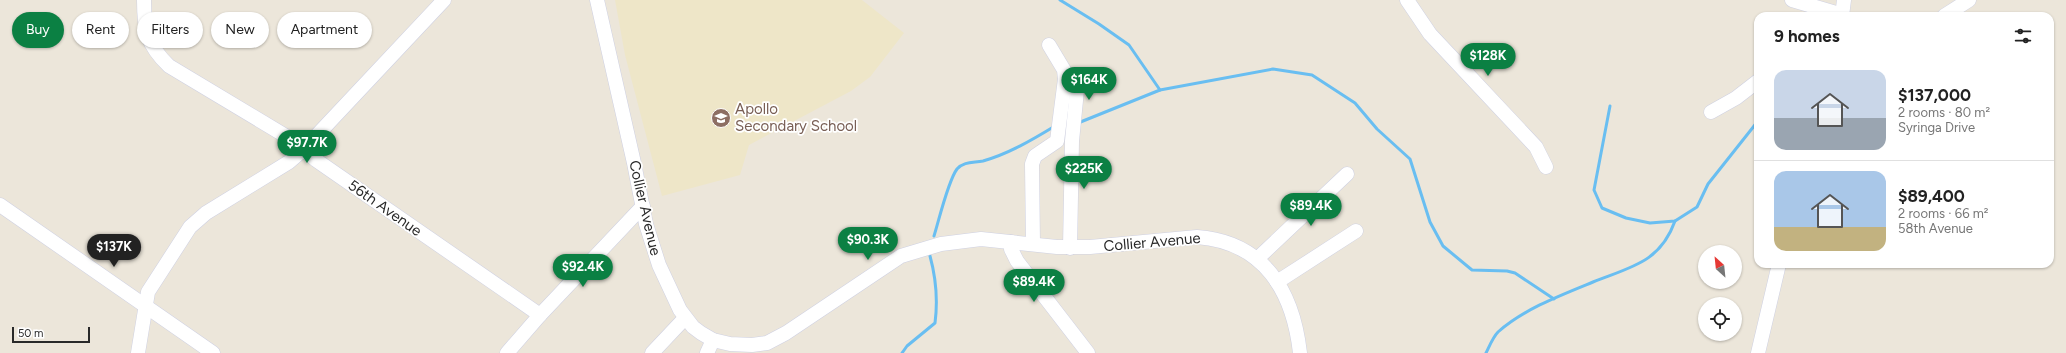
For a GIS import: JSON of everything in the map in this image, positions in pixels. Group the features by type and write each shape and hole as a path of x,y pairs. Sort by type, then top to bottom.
{"street":[{"name":"56th Avenue","path":"144,0 144,18 149,41 156,54 169,66 289,138 316,160 540,315"},
{"path":"138,353 148,292 182,238 198,220 289,162 304,149 444,0"},
{"name":"Collier Avenue","path":"597,0 633,155 646,224 659,265 673,298 685,318 701,333 713,340 740,349 766,343 786,333 888,264 913,252 959,241 981,240 1070,248 1109,246 1197,237 1214,238 1235,244 1257,259 1277,282 1287,300 1294,321 1300,353"},
{"path":"1407,0 1430,34 1536,147 1546,167"},
{"path":"1792,0 1839,11"},
{"path":"1950,12 1969,0"},
{"path":"1049,45 1064,70 1065,79 1069,122 1070,248"},
{"path":"1033,244 1032,164 1035,156 1056,144 1059,134 1069,122 1078,80"},
{"path":"1711,112 1736,98 1754,84"},
{"path":"1257,259 1347,174"},
{"path":"0,204 213,353"},
{"path":"507,353 540,315 643,206"},
{"path":"1277,282 1356,231"},
{"path":"1011,242 1011,248 1017,261 1088,353"},
{"path":"1758,353 1778,268"},
{"path":"652,353 685,318"},
{"path":"706,353 713,340"}],"shaded area":[{"name":"Apollo Secondary School","path":"615,0 862,0 904,33 870,77 851,91 749,145 740,175 662,196 625,55"}],"waterway":[{"path":"1060,0 1099,24 1129,45 1160,90"},
{"path":"1078,123 1160,90 1273,69 1312,75 1355,103 1377,129 1410,159 1430,222 1443,246 1472,270 1507,271 1515,273 1554,299"},
{"path":"1610,106 1594,190 1602,208 1626,218 1650,223 1675,221 1697,207 1708,184 1754,126"},
{"path":"934,236 950,182 960,166 966,163 983,161 1002,155 1055,126"},
{"path":"1486,353 1498,332 1519,316 1556,297 1642,262 1661,246 1669,235 1675,221"},
{"path":"902,353 907,346 935,323 936,289 930,256"}],"place":[{"name":"Apollo Secondary School","path":"721,118"}]}
